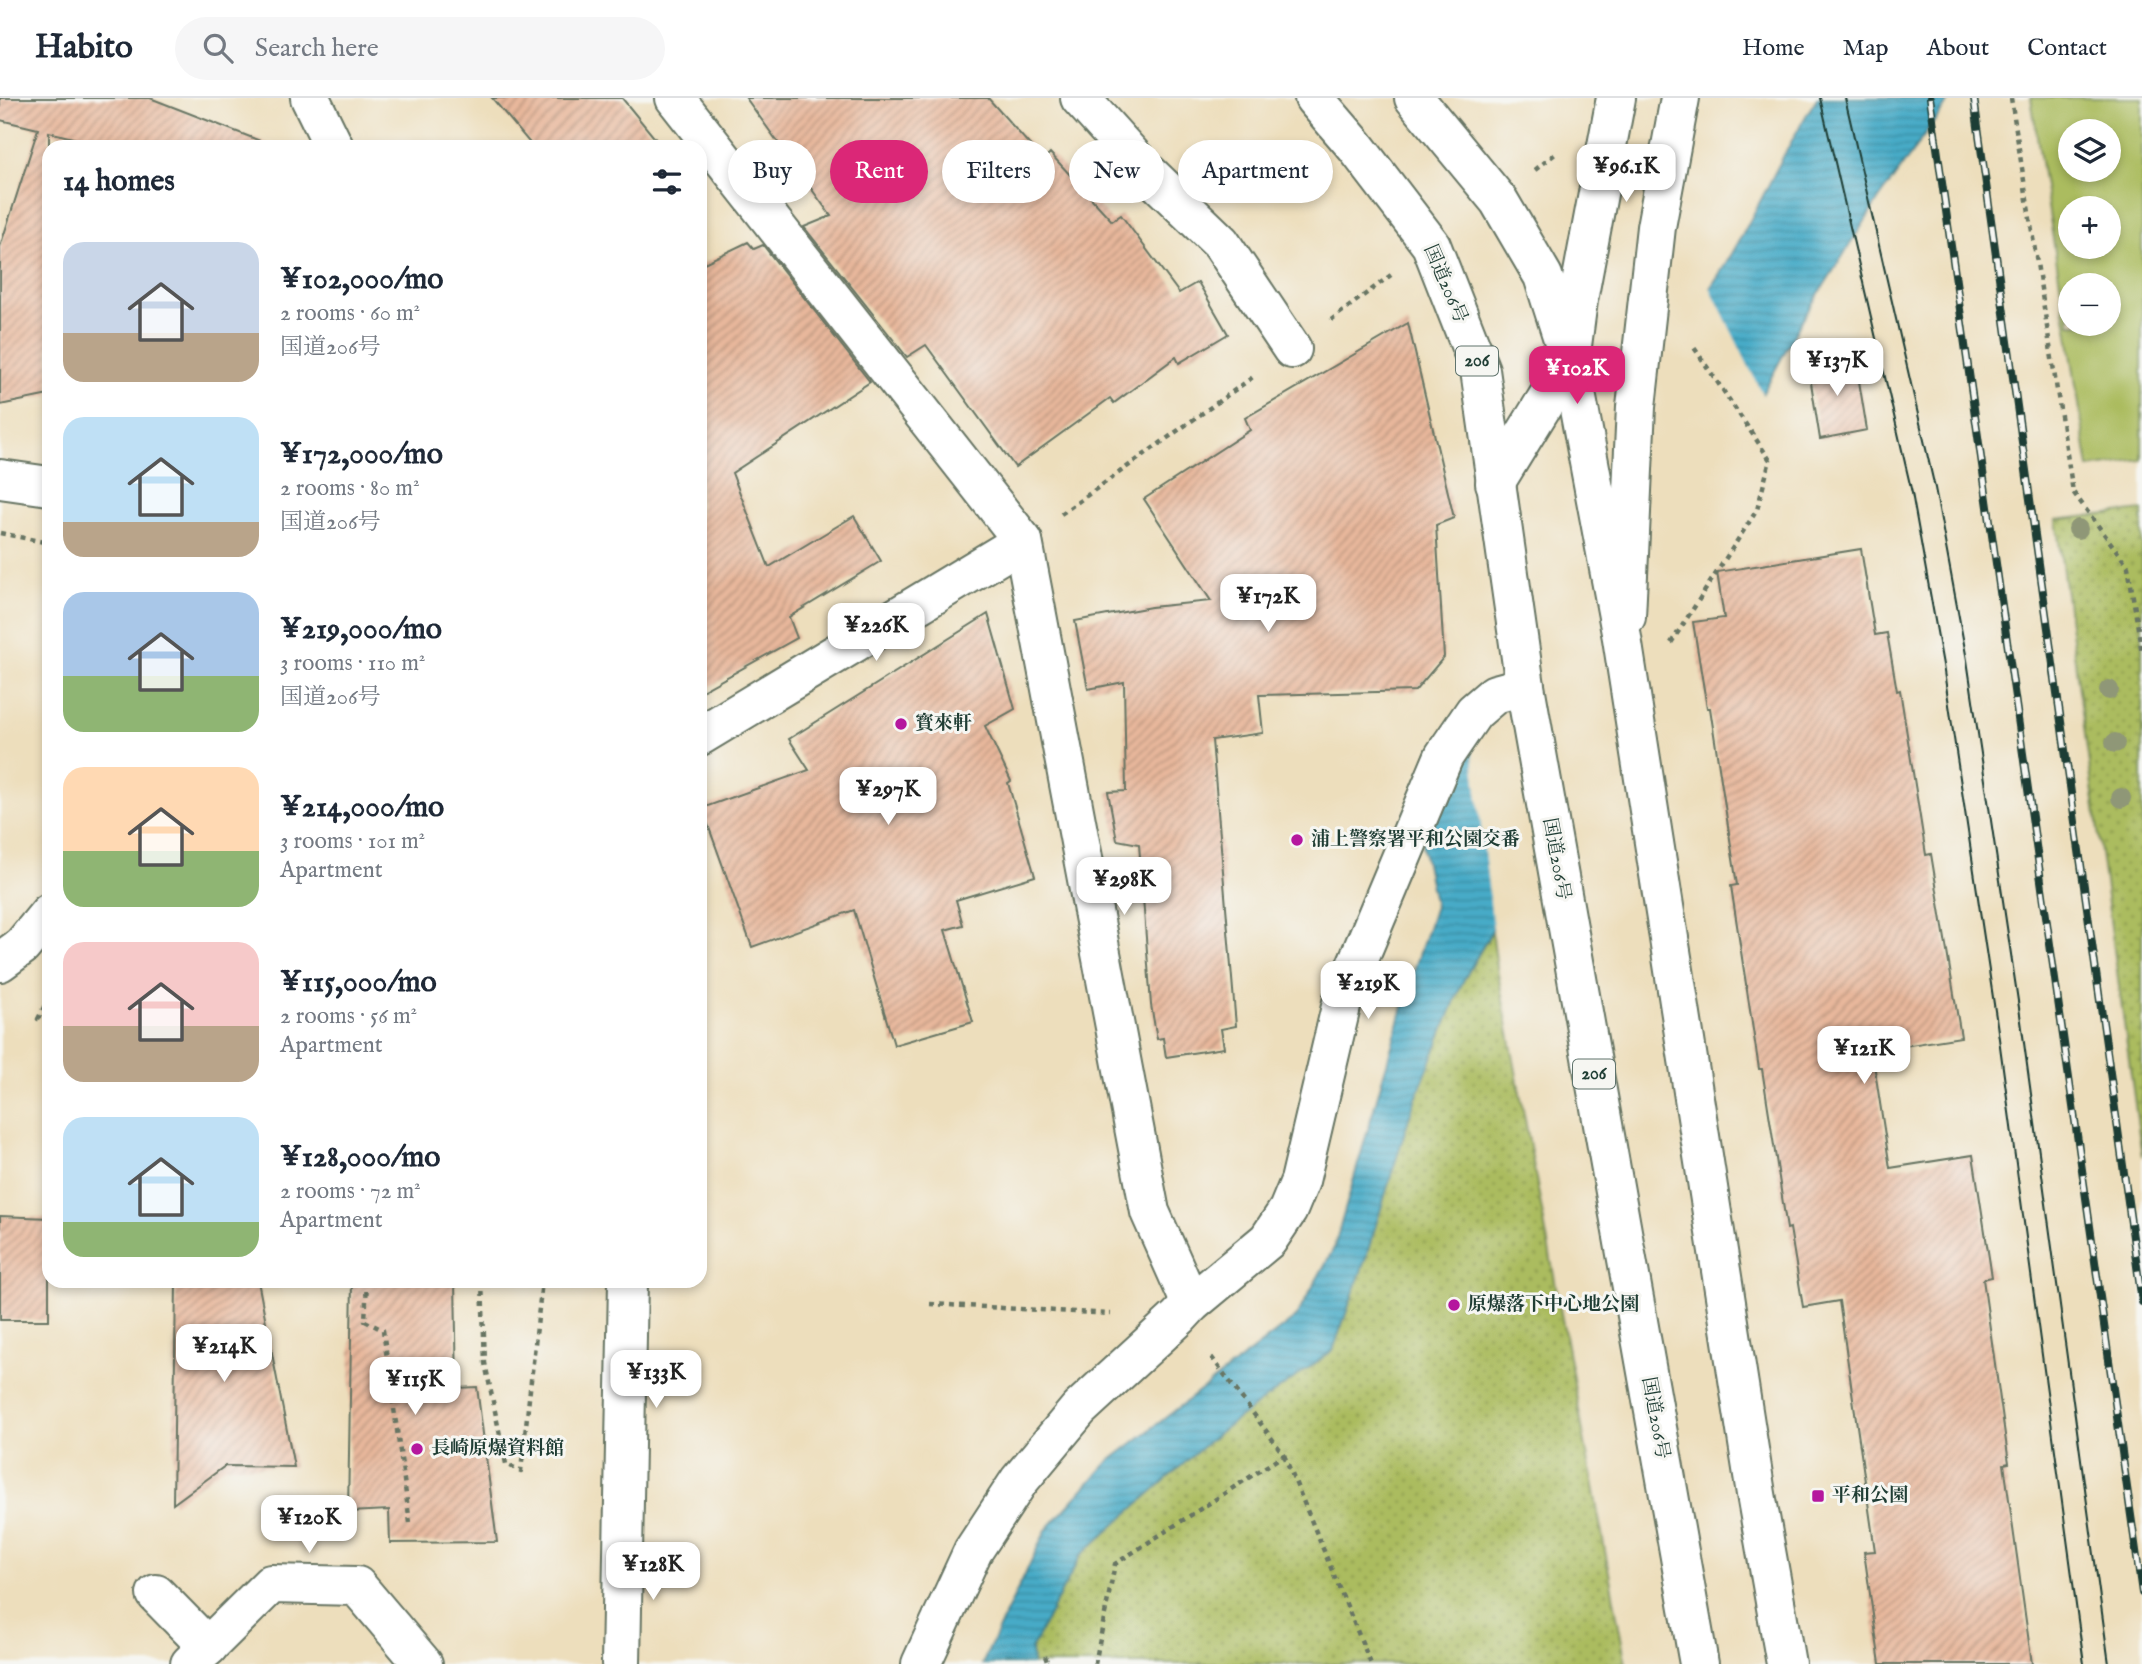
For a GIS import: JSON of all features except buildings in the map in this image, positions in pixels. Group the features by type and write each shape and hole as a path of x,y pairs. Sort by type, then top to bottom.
{"main road":[{"path":"310,98 331,140"},
{"path":"675,98 1023,541 1150,1212 1185,1310"},
{"path":"1080,98 1144,169 1222,243 1292,349"},
{"name":"国道206号","path":"1314,98 1356,147 1431,245 1480,370 1525,686 1699,1664"},
{"path":"1413,98 1499,201 1543,276 1570,361 1622,638 1756,1494 1786,1664"},
{"path":"1495,483 1570,361 1578,300 1616,98"},
{"path":"1622,638 1625,638 1636,407 1656,227 1680,98"},
{"path":"0,479 42,485"},
{"path":"707,732 1023,541"},
{"path":"921,1664 973,1551 1019,1481 1079,1409 1185,1310 1268,1240 1288,1210 1300,1181 1344,994 1444,756 1474,712 1496,694 1525,686"},
{"path":"0,962 22,946 42,922"},
{"path":"621,1664 628,1288"},
{"path":"156,1594 199,1656 271,1584 356,1586 423,1664"}],"path":[{"path":"2011,98 2073,492 2128,566 2142,653"},
{"path":"1023,541 1292,349 1399,269"},
{"path":"0,533 42,542"},
{"path":"367,1288 365,1321 383,1330 410,1523"},
{"path":"482,1288 485,1363 506,1464 521,1471 541,1288"},
{"path":"930,1304 1185,1310"},
{"path":"1205,1349 1284,1455 1371,1664"},
{"path":"1096,1664 1115,1564 1284,1455"},
{"path":"1045,1656 1048,1664"}],"green space":[{"path":"2031,98 2142,98 2142,460 2089,468 2068,336 2121,336 2121,273 2058,273"},
{"path":"2142,510 2142,1156 2056,520"},
{"name":"原爆落下中心地公園","path":"1492,931 1626,1664 1032,1664 1031,1649 1081,1555 1218,1433 1333,1350 1365,1260 1412,1108 1462,983"}],"water":[{"path":"1817,98 1951,98 1879,199 1802,320 1759,400 1700,562 1462,983 1412,1108 1365,1260 1333,1350 1218,1433 1081,1555 1031,1649 1032,1664 982,1664 1046,1530 1107,1463 1296,1317 1334,1248 1409,986 1435,906 1422,845 1696,307 1730,257"}],"pier":[{"path":"1709,285 1764,398 1703,563 1494,936 1471,739 1692,305"}],"tram line":[{"path":"1820,98 1912,493 1943,665 1997,1024 2084,1664"},
{"path":"1845,98 1935,488 1967,660 2021,1021 2109,1664"}],"railway":[{"path":"1930,98 2142,1593"},
{"path":"1974,98 2142,1302"}],"place":[{"name":"寳來軒","path":"901,724"},
{"name":"浦上警察署平和公園交番","path":"1297,840"},
{"name":"原爆落下中心地公園","path":"1454,1305"},
{"name":"長崎原爆資料館","path":"417,1449"},
{"name":"平和公園","path":"1818,1496"}]}
